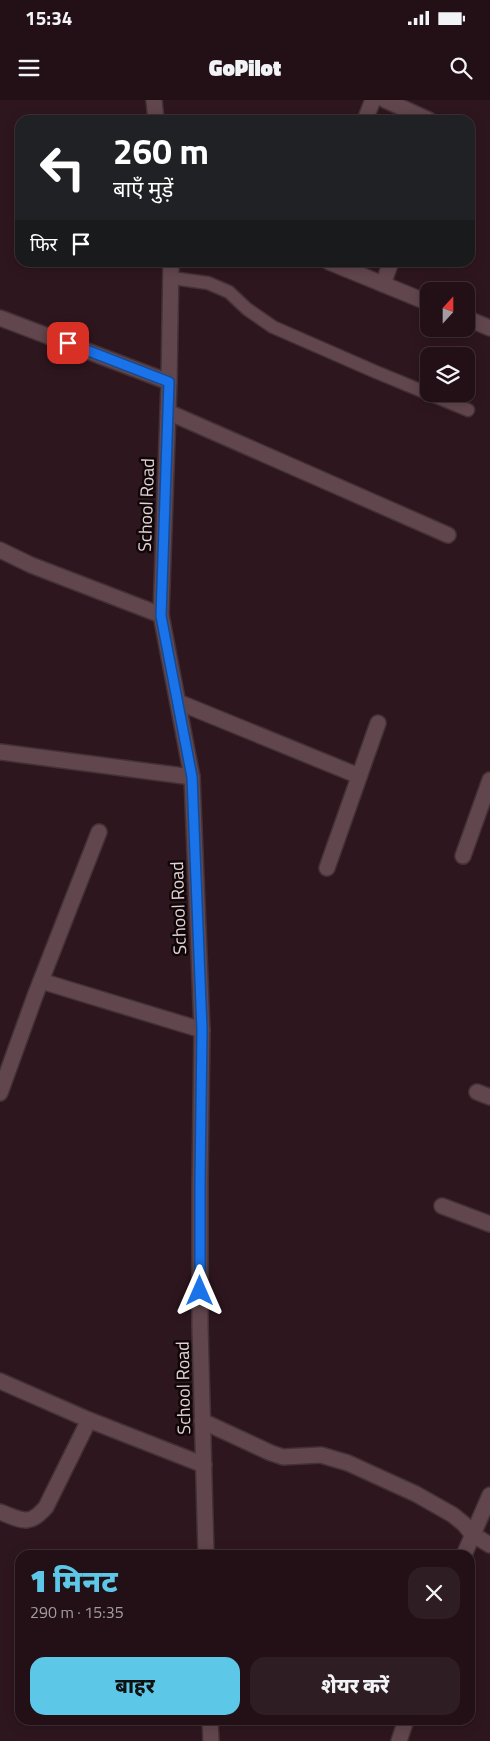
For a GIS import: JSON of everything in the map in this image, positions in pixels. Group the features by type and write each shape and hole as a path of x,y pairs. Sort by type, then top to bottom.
{"street":[{"path":"154,100 156,115"},
{"path":"367,115 373,100"},
{"path":"385,100 418,115"},
{"name":"School Road","path":"171,267 161,616 192,777 202,1030 200,1192 202,1421 206,1550"},
{"path":"341,267 420,299"},
{"path":"383,284 389,267"},
{"path":"0,318 169,382"},
{"path":"475,322 490,328"},
{"path":"168,412 448,535"},
{"path":"0,550 161,616"},
{"path":"178,702 359,776"},
{"path":"327,868 378,723"},
{"path":"0,752 192,777"},
{"path":"462,856 490,780"},
{"path":"0,1093 99,832"},
{"path":"41,981 202,1030"},
{"path":"442,1206 490,1224"},
{"path":"0,1381 90,1420 204,1465"},
{"path":"0,1512 26,1521 37,1518 46,1507 90,1420"},
{"path":"202,1421 283,1457 322,1454 348,1463 416,1494 453,1515 472,1534 490,1545"},
{"path":"466,1550 490,1495"},
{"path":"210,1725 211,1741"},
{"path":"399,1741 404,1725"}],"lane":[{"path":"172,278 208,283 229,292 247,309 273,327 468,410"}],"route":[{"path":"68,343 169,382 161,616 192,777 202,1030 200,1291"}]}
